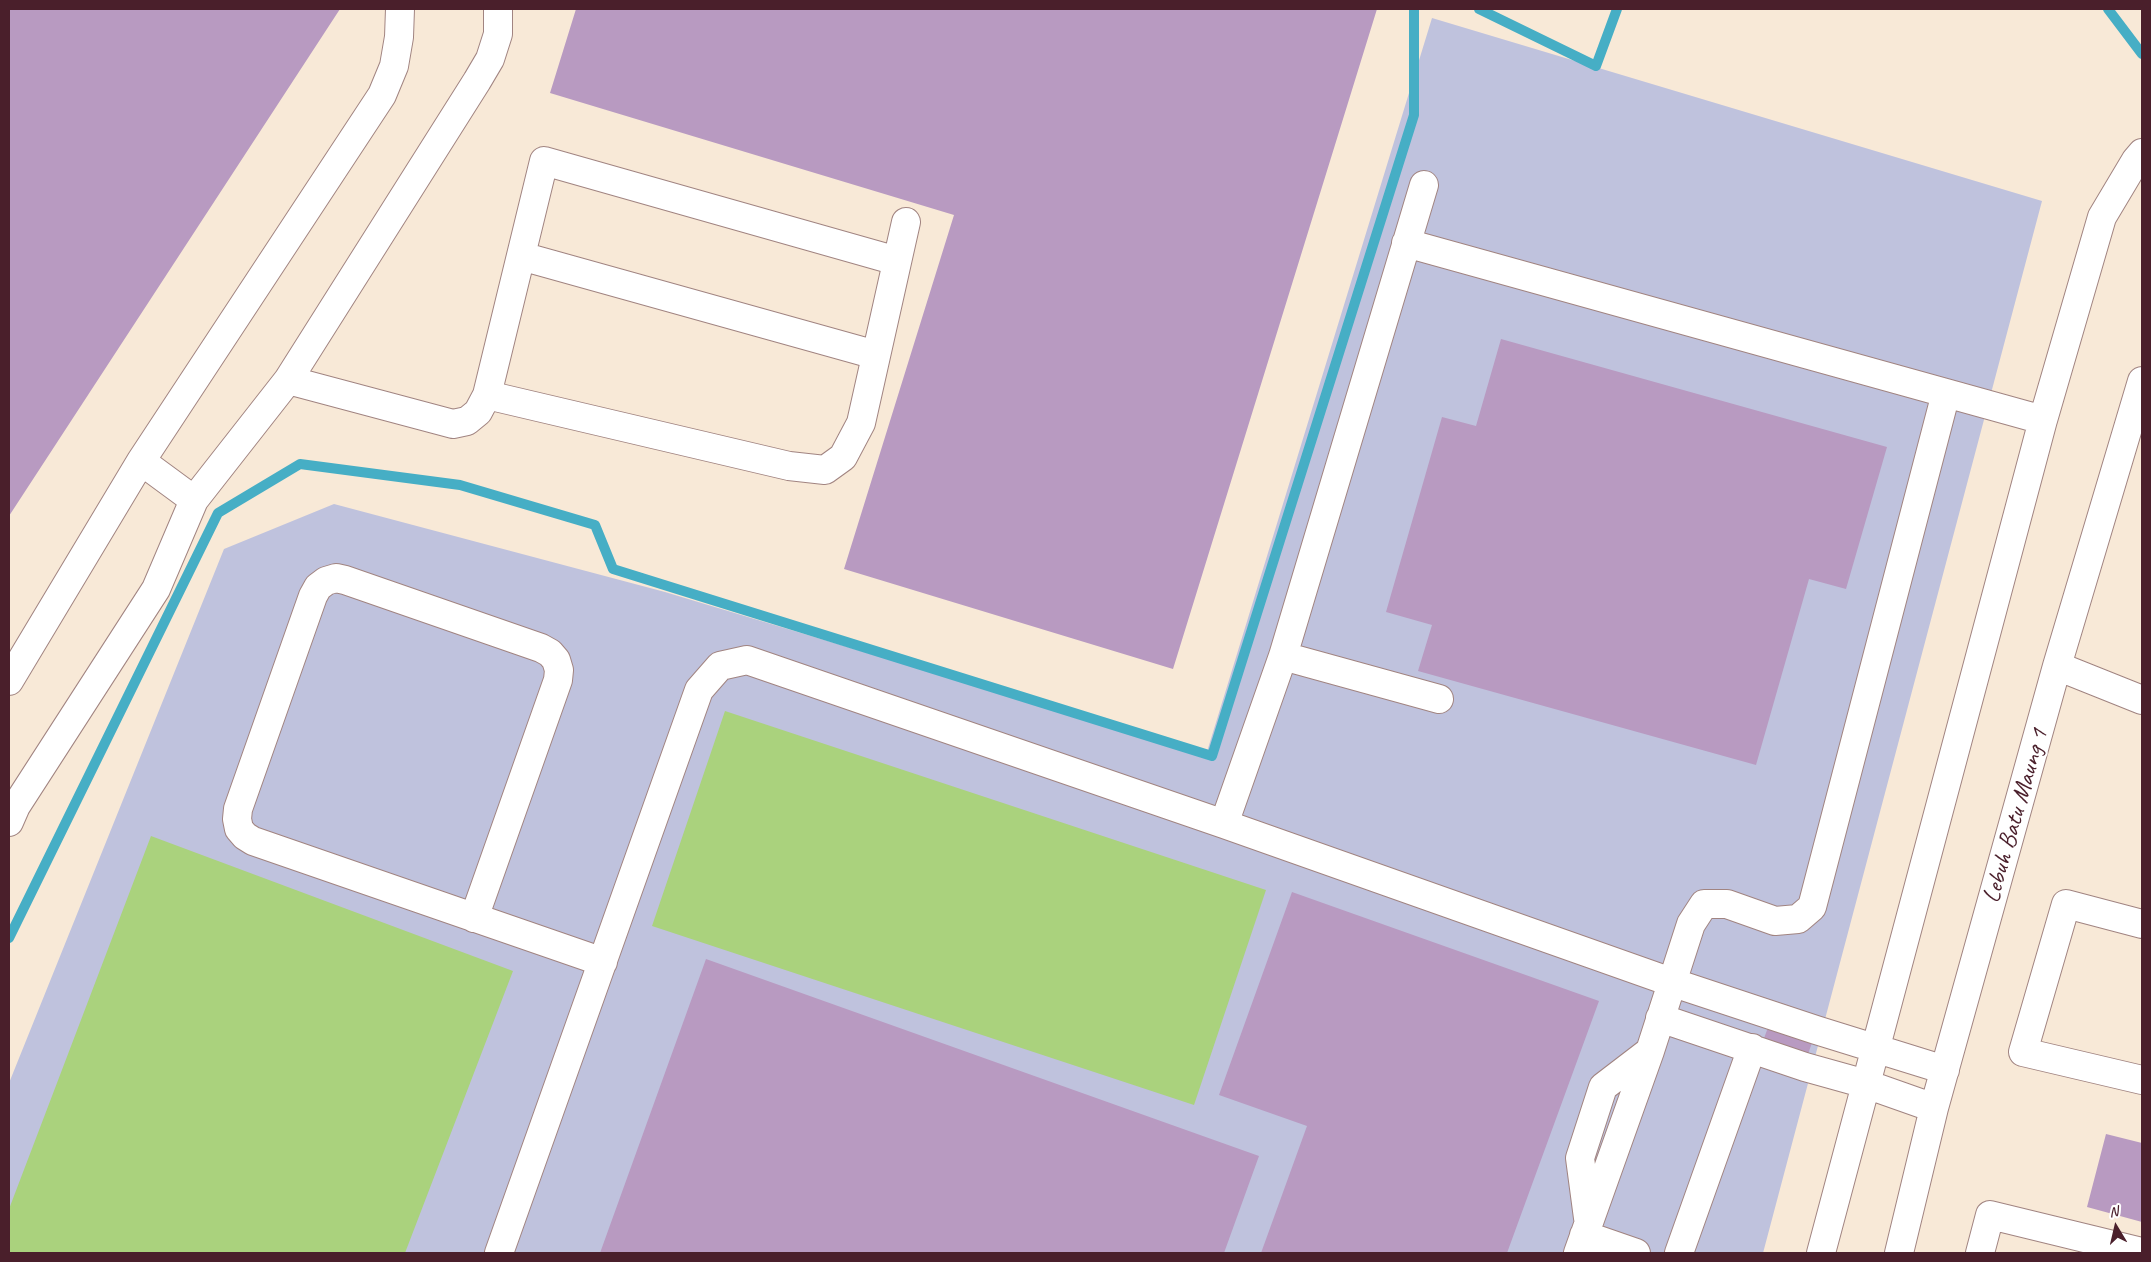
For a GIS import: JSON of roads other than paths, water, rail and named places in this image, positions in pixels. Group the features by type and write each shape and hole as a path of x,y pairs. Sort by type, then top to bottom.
{"street":[{"path":"9,681 141,461 382,95 394,66 399,37 400,9"},
{"path":"9,822 16,806 156,589 194,500 288,380 490,59 498,34 498,9"},
{"path":"1821,1253 2043,420 2102,217 2142,153"},
{"path":"288,380 453,424 468,421 478,412 487,395 544,161 897,261"},
{"path":"1224,824 1282,656 1424,185"},
{"path":"487,395 789,466 825,470 843,457 861,422 906,222"},
{"path":"1406,243 2043,420"},
{"path":"521,256 876,355"},
{"name":"Lebuh Batu Maung 1","path":"1899,1253 1934,1108 2057,666 2142,381"},
{"path":"1636,1253 1584,1237 1580,1158 1603,1087 1650,1051 1691,924 1704,904 1726,904 1775,921 1798,919 1812,907 1946,393"},
{"path":"141,461 194,500"},
{"path":"474,918 558,680 559,670 556,660 542,648 345,580 336,578 326,581 318,587 310,605 238,809 236,819 239,829 253,841 474,918 603,962"},
{"path":"1282,656 1439,699"},
{"path":"499,1253 699,690 720,666 747,660 1224,824 1671,982 1945,1070"},
{"path":"2057,666 2142,700"},
{"path":"2142,924 2066,904 2023,1052 2142,1080"},
{"path":"1660,1018 1805,1067 1866,1084 1934,1108"},
{"path":"1678,1253 1752,1048"},
{"path":"1980,1253 1990,1216 2142,1252"}],"waterway":[{"path":"9,938 218,513 300,464 460,485 595,525 613,569 1212,756 1414,115 1414,9"},
{"path":"1479,9 1596,66 1617,9"},
{"path":"2108,9 2142,54"}]}
